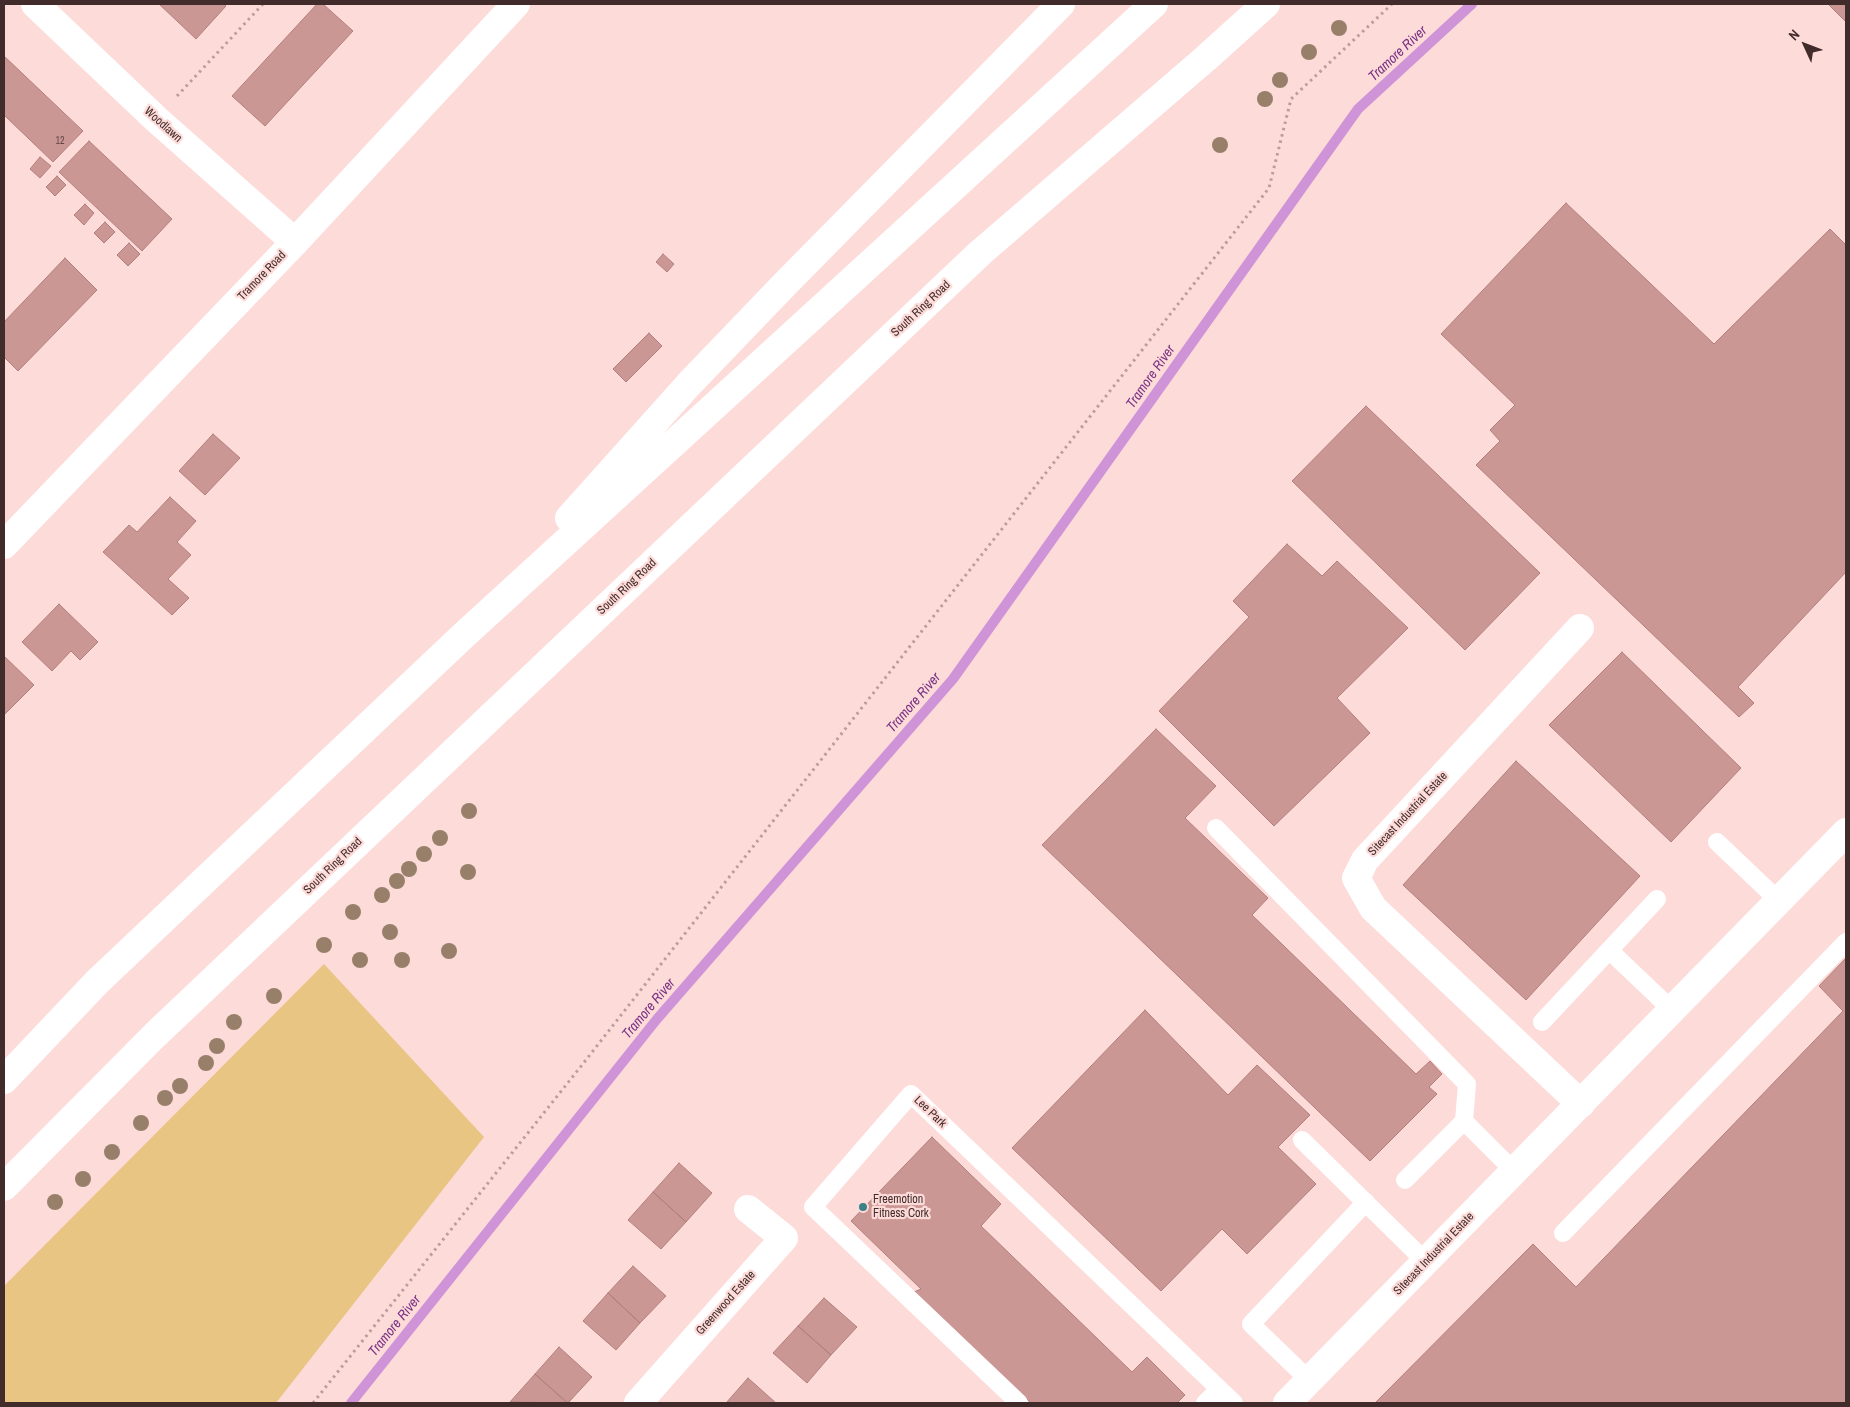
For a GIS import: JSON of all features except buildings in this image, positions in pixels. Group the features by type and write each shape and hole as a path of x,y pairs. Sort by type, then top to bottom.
{"main road":[{"name":"Woodlawn","path":"35,4 156,119 295,242"},
{"name":"Tramore Road","path":"4,545 295,242 516,4"},
{"path":"464,635 689,384 886,179 1061,4"},
{"path":"4,1080 97,982 464,635 1154,4"},
{"name":"South Ring Road","path":"4,1187 162,1028 980,253 1206,59 1266,4"},
{"name":"Sitecast Industrial Estate","path":"1580,628 1365,860 1356,878 1374,908 1581,1104"},
{"name":"Sitecast Industrial Estate","path":"1302,1395 1426,1262 1846,832"},
{"name":"Greenwood Estate","path":"638,1403 784,1238 748,1209"}],"lane":[{"path":"1216,828 1467,1084 1464,1121 1405,1180"},
{"path":"1717,842 1779,901"},
{"path":"1542,1022 1657,899"},
{"path":"1563,1233 1846,942"},
{"path":"1609,950 1672,1010"},
{"name":"Lee Park","path":"1018,1403 813,1207 911,1094 1234,1403"},
{"path":"1464,1121 1514,1171"},
{"path":"1302,1140 1426,1262"},
{"path":"1302,1395 1251,1324 1366,1202"},
{"path":"1205,1403 1219,1389"}],"path":[{"path":"156,119 263,4"},
{"path":"313,1403 582,1065 1269,188 1291,99 1392,4"}],"shaded area":[{"path":"324,964 484,1137 276,1403 4,1403 4,1286"}],"waterway":[{"name":"Tramore River","path":"351,1403 657,1019 953,679 1358,109 1472,4"}],"place":[{"name":"Freemotion Fitness Cork","path":"863,1207"}]}
